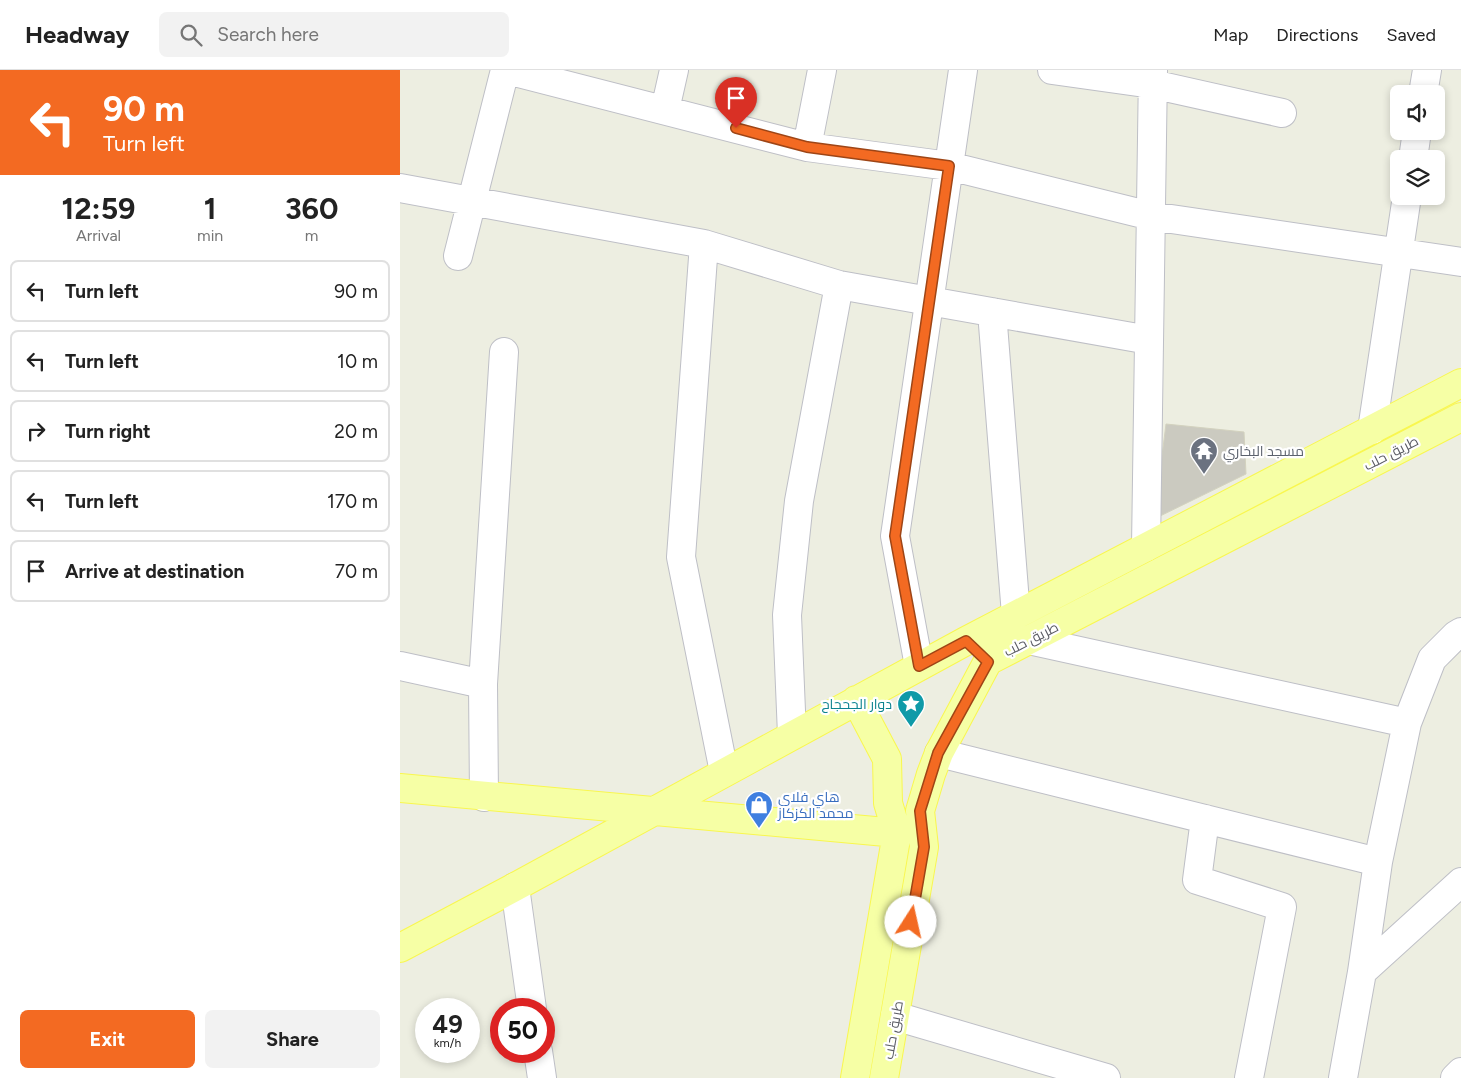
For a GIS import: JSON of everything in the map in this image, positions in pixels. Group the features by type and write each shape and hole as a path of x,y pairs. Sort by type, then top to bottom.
{"main road":[{"name":"طريق حلب","path":"400,948 919,666 1461,383"},
{"name":"طريق حلب","path":"884,1078 924,847 920,811 938,753 988,662 1461,417"},
{"path":"966,641 988,662"},
{"path":"855,1078 897,833 888,804 887,758 856,700"},
{"path":"400,788 897,833"},
{"path":"888,804 920,811"}],"street":[{"path":"458,256 506,70 807,147 949,166 1151,216 1461,262"},
{"path":"665,110 674,70"},
{"path":"807,147 822,70"},
{"path":"919,666 895,536 963,70"},
{"path":"1052,70 1153,77 1282,113"},
{"path":"1424,85 1427,70"},
{"path":"1146,547 1153,77"},
{"path":"400,188 704,244 839,285 1149,340"},
{"path":"1372,430 1406,205"},
{"path":"704,244 681,557 724,772"},
{"path":"792,735 787,615 799,501 839,285"},
{"path":"992,312 1016,615"},
{"path":"484,797 483,684 504,352"},
{"path":"1343,1078 1362,972 1378,862 1407,723 1432,659 1459,638"},
{"path":"1028,640 1407,723"},
{"path":"400,666 483,684"},
{"path":"938,753 1378,862"},
{"path":"1204,819 1197,880 1282,907 1249,1078"},
{"path":"1362,972 1461,882"},
{"path":"515,887 530,998"},
{"path":"896,1016 1106,1078"},
{"path":"540,1063 542,1078"},
{"path":"1455,1078 1461,1072"}],"building":[{"path":"1166,424 1244,432 1246,474 1154,519"}],"place":[{"name":"مسجد البخاري","path":"1204,475"},
{"name":"دوار الجحجاح","path":"911,728"},
{"name":"هاي فلاي محمد الكزكاز","path":"759,829"}],"route":[{"path":"736,128 807,147 949,166 895,536 919,666 966,641 988,662 938,753 920,811 924,847 911,922"}]}
